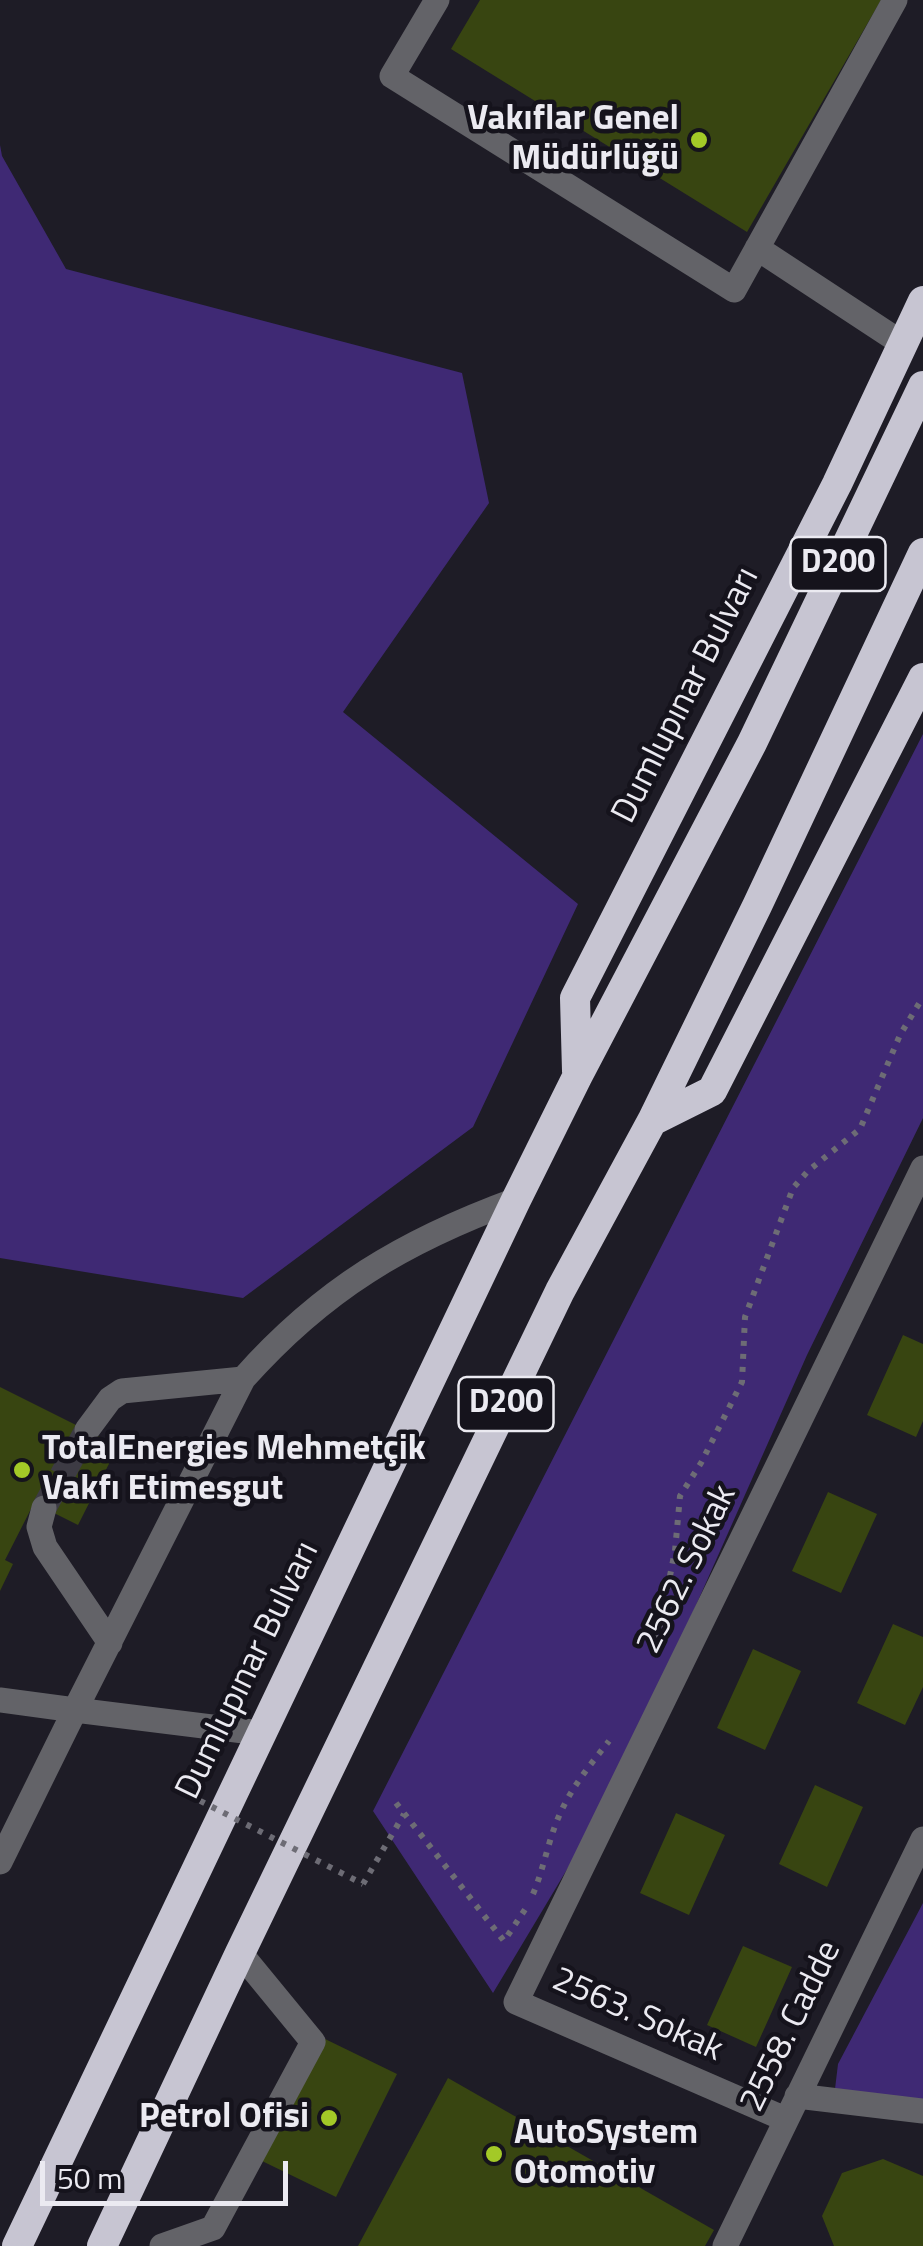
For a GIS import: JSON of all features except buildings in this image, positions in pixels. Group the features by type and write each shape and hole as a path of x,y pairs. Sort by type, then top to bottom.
{"highway":[{"name":"Dumlupınar Bulvarı","path":"577,1077 575,998 837,484 923,301"},
{"name":"Dumlupınar Bulvarı","path":"17,2246 516,1200 752,743 923,386"},
{"name":"D200","path":"102,2246 560,1292 652,1121 923,554"},
{"path":"652,1121 712,1091 923,678"}],"street":[{"path":"437,0 392,76 734,290 895,0"},
{"path":"757,248 903,344"},
{"name":"2562. Sokak","path":"516,2002 923,1168"},
{"path":"0,1862 243,1380 278,1340 367,1269 433,1234 516,1200"},
{"path":"87,1430 103,1407 122,1391 243,1380"},
{"path":"44,1508 39,1527 44,1547 110,1643"},
{"path":"0,1700 260,1733"},
{"name":"2558. Cadde","path":"724,2246 923,1839"},
{"path":"162,2246 213,2228 313,2042 240,1953"},
{"name":"2563. Sokak","path":"516,2002 791,2107 923,2111"}],"path":[{"path":"653,1651 675,1551 680,1496 742,1382 745,1317 794,1188 808,1171 860,1129 900,1034 923,996"},
{"path":"396,1803 504,1941 528,1904 545,1866 558,1818 578,1781 613,1736"},
{"path":"176,1789 364,1884 404,1814"}],"shaded area":[{"path":"0,145 2,156 66,269 462,373 489,503 343,712 578,904 473,1127 243,1298 0,1258"},
{"path":"923,734 923,1118 807,1355 685,1630 575,1856 493,1993 373,1811"},
{"path":"923,1903 923,2101 835,2089 838,2064"}],"tunnel":[{"path":"44,1508 87,1430"}],"place":[{"name":"Vakıflar Genel Müdürlüğü","path":"699,140"},
{"name":"TotalEnergies Mehmetçik Vakfı Etimesgut","path":"22,1470"},
{"name":"Petrol Ofisi","path":"329,2118"},
{"name":"AutoSystem Otomotiv","path":"494,2154"}]}
